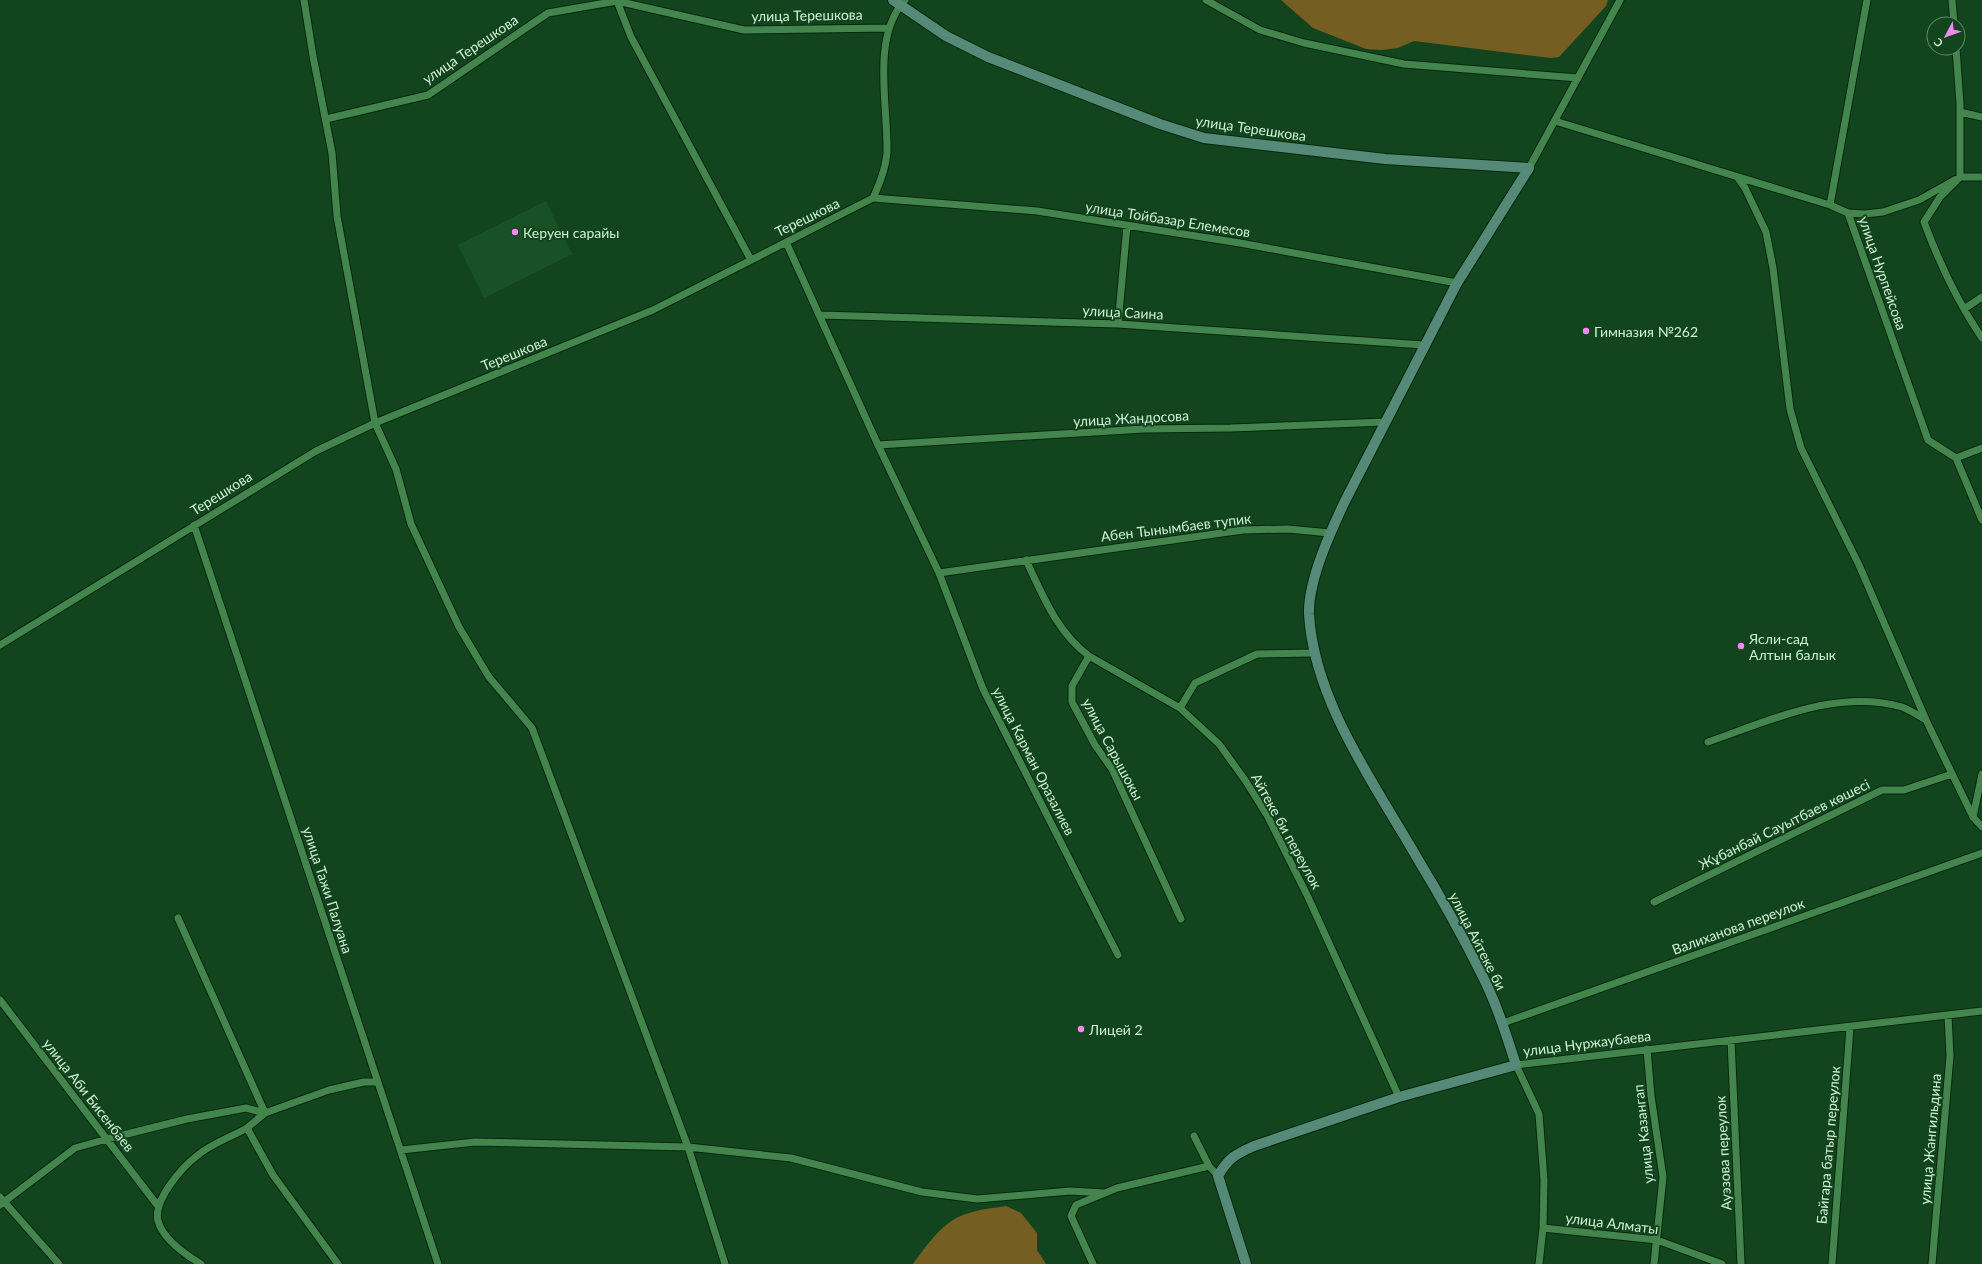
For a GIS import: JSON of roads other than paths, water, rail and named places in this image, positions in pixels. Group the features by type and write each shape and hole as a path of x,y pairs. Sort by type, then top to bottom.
{"street":[{"path":"304,0 332,153 337,216 375,423 396,469 411,524 459,627 489,676 532,728 688,1147 725,1264"},
{"path":"1206,0 1260,30 1304,43 1404,64 1578,78"},
{"path":"1529,168 1620,0"},
{"path":"1830,205 1867,0"},
{"path":"1952,0 1953,16"},
{"path":"617,1 631,37 751,260"},
{"name":"улица Терешкова","path":"326,119 428,95 548,12 617,1 744,30 889,28"},
{"path":"873,198 883,175 887,153 884,51 889,28 900,1"},
{"name":"улица Терешкова","path":"900,1 946,36 988,57 1160,124 1204,138 1385,159 1529,168"},
{"path":"1956,56 1960,112 1960,178 1940,197 1924,222 1964,309 1982,338"},
{"path":"1960,112 1982,117"},
{"name":"улица Нурпейсова","path":"1555,121 1830,205 1848,213 1928,440 1956,458"},
{"name":"улица Айтеке би","path":"1529,168 1457,283 1384,422 1330,532 1313,585 1309,613 1314,653 1340,724 1482,973 1503,1023 1516,1065 1539,1114 1544,1180 1543,1228 1539,1264"},
{"path":"1848,213 1865,214 1883,212 1919,200 1960,178 1982,177"},
{"path":"1738,178 1745,188 1766,232 1773,268 1790,409 1801,448 1859,565 1926,720 1973,817 1982,827"},
{"name":"Терешкова","path":"0,645 316,451 375,423 653,310 873,198"},
{"name":"улица Тойбазар Елемесов","path":"873,198 1037,211 1240,243 1457,283"},
{"path":"1118,324 1127,226"},
{"name":"улица Карман Оразалиев","path":"786,242 821,315 878,445 939,573 983,689 1118,955"},
{"path":"1964,309 1982,297"},
{"name":"улица Саина","path":"821,315 1118,324 1424,345"},
{"name":"улица Жандосова","path":"878,445 1144,429 1231,428 1384,422"},
{"path":"1982,448 1956,458 1982,520"},
{"name":"улица Тажи Палуана","path":"194,525 438,1264"},
{"name":"Абен Тынымбаев тупик","path":"939,573 1244,530 1288,529 1330,532"},
{"name":"Айтеке би переулок","path":"1026,560 1065,635 1089,656 1180,708 1219,744 1245,780 1268,817 1308,897 1399,1097"},
{"path":"1180,708 1195,683 1257,654 1314,653"},
{"name":"улица Сарышокы","path":"1089,656 1072,686 1072,702 1095,745 1112,769 1181,919"},
{"path":"1708,742 1818,706 1847,702 1875,702 1903,708 1926,720"},
{"name":"Жұбанбай Сауытбаев көшесі","path":"1654,902 1882,790 1904,790 1952,774"},
{"path":"1973,817 1982,774"},
{"name":"Валиханова переулок","path":"1503,1023 1982,853"},
{"path":"178,918 265,1113"},
{"name":"улица Аби Бисенбаев","path":"0,1000 158,1206 158,1221 171,1241 187,1256 201,1264"},
{"name":"улица Нуржаубаева","path":"1218,1176 1225,1164 1235,1155 1254,1146 1399,1097 1516,1065 1648,1049 1850,1028 1982,1011"},
{"name":"улица Жангильдина","path":"1932,1264 1950,1056 1948,1016"},
{"name":"Байгара батыр переулок","path":"1832,1264 1850,1028"},
{"name":"Ауэзова переулок","path":"1731,1040 1741,1264"},
{"name":"улица Казангап","path":"1648,1049 1651,1096 1663,1177 1654,1264"},
{"path":"158,1206 175,1176 198,1154 247,1128 265,1113 329,1090 364,1082 377,1082"},
{"path":"59,1264 1,1201 75,1148 187,1119 246,1108 265,1113"},
{"path":"247,1128 273,1175 338,1264"},
{"path":"1194,1136 1209,1166 1218,1176 1246,1264"},
{"path":"401,1150 475,1142 688,1147 791,1158 922,1192 977,1199 1070,1191 1105,1192"},
{"path":"1093,1264 1071,1216 1076,1205 1117,1188 1209,1166"},
{"name":"улица Алматы","path":"1543,1228 1657,1240 1722,1264"}],"place":[{"name":"Керуен сарайы","path":"515,232"},
{"name":"Гимназия №262","path":"1586,331"},
{"name":"Ясли-сад Алтын балык","path":"1741,646"},
{"name":"Лицей 2","path":"1081,1029"}]}
